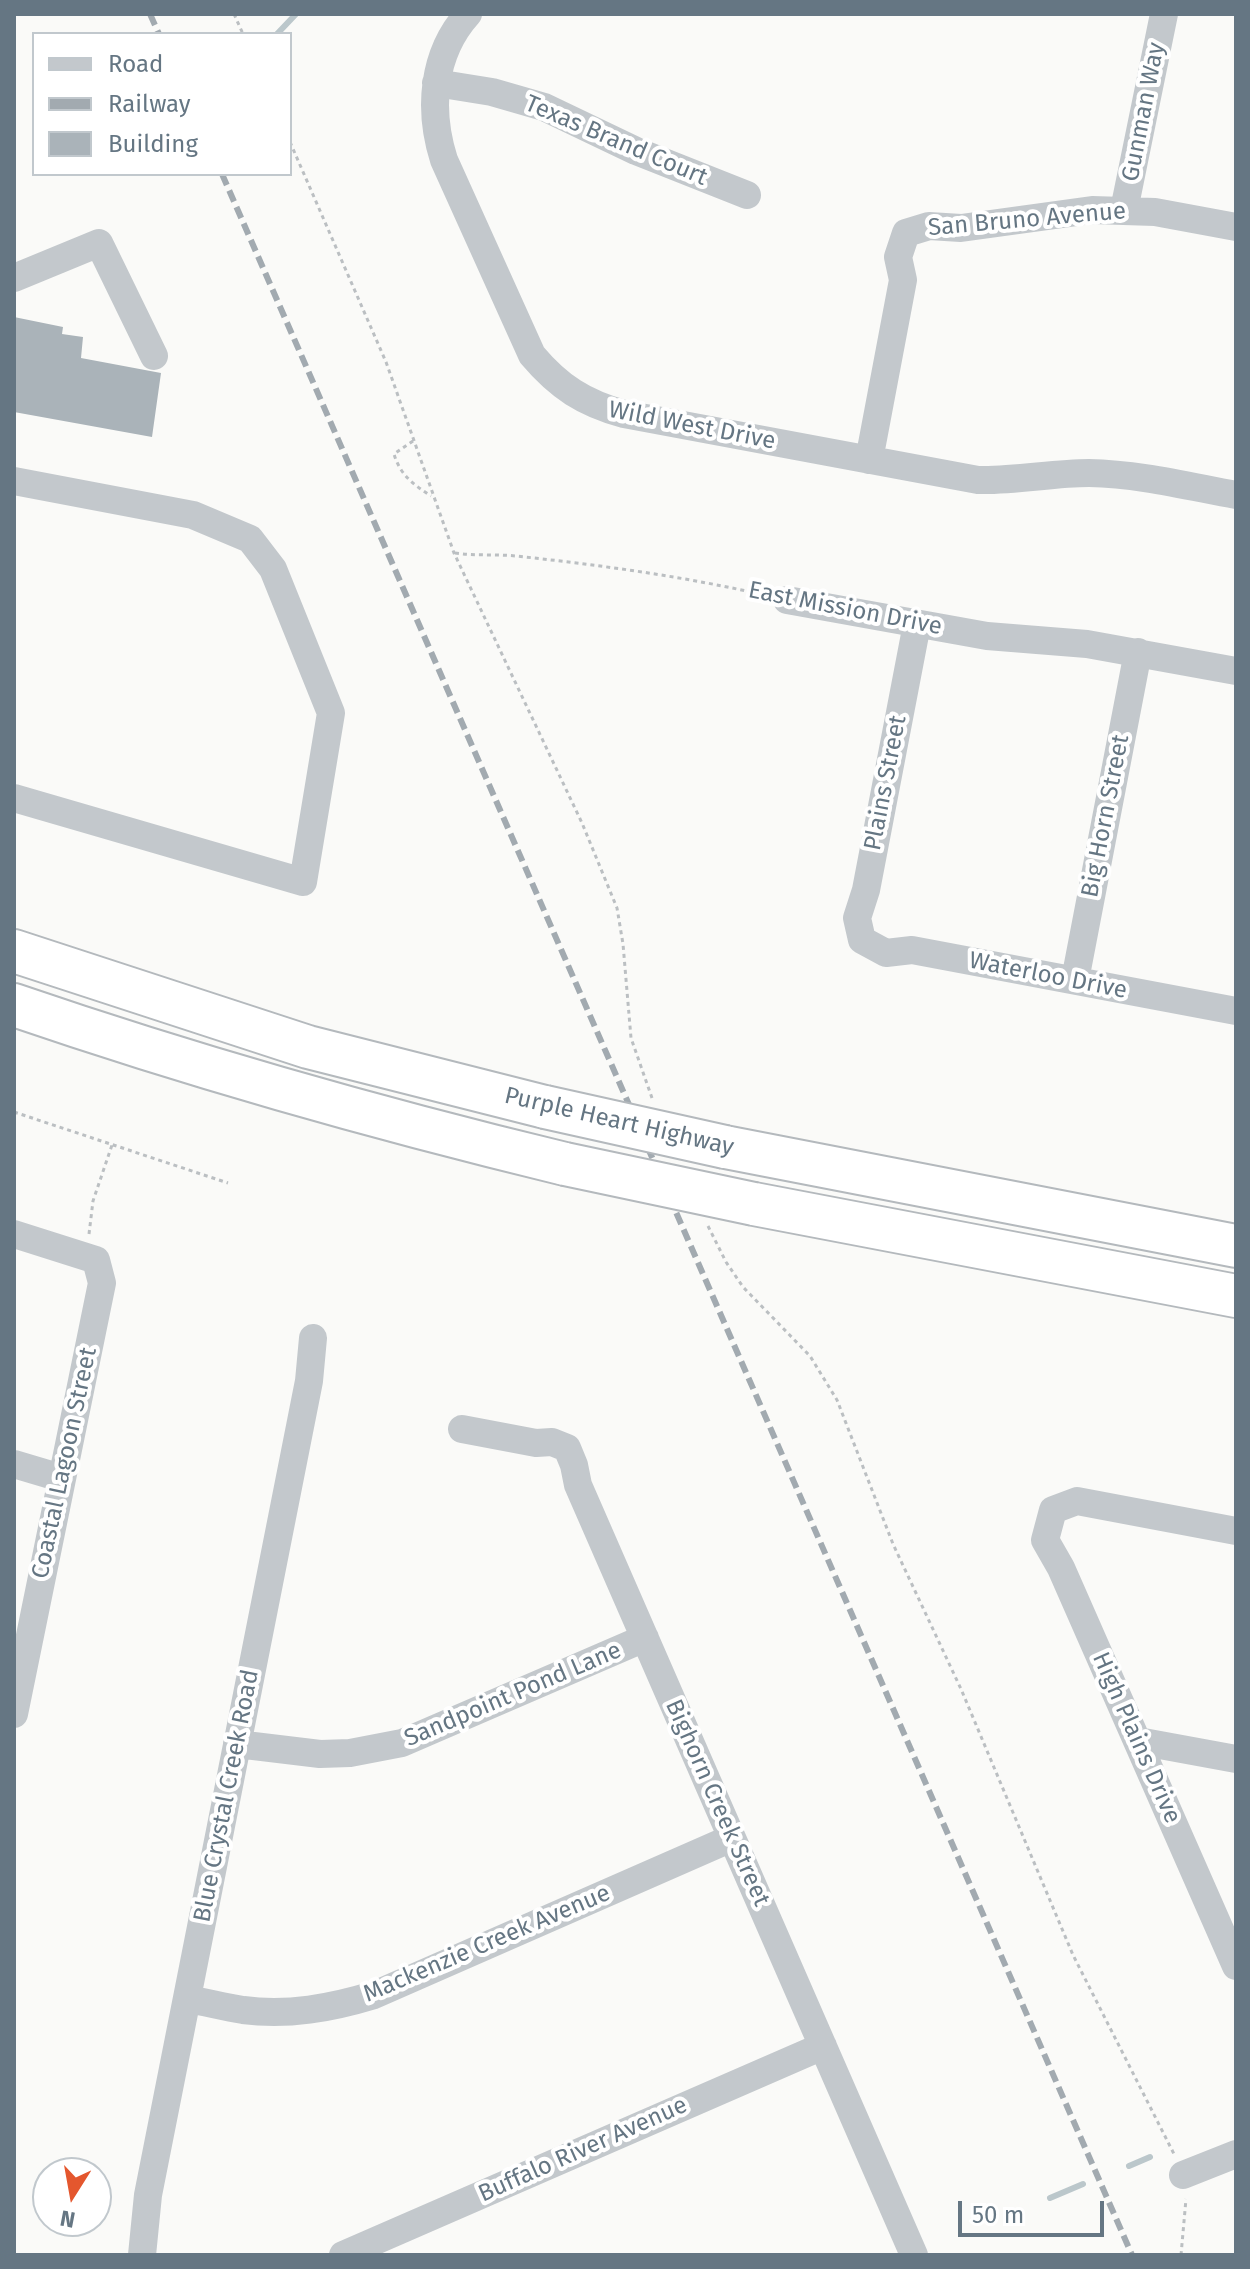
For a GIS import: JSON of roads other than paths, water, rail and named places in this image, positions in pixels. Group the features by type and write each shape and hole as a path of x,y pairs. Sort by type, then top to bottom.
{"highway":[{"name":"Purple Heart Highway","path":"14,951 308,1047 545,1107 725,1147 1236,1246"},
{"path":"14,1005 312,1099 565,1164 754,1204 1236,1296"}],"street":[{"name":"Wild West Drive","path":"468,14 448,46 436,83 434,117 444,160 532,355 549,376 581,399 624,414 978,480 1114,474 1236,495"},
{"name":"Gunman Way","path":"1124,210 1164,14"},
{"name":"Texas Brand Court","path":"436,83 492,92 544,107 636,151 747,195"},
{"name":"San Bruno Avenue","path":"869,460 903,280 898,257 906,233 929,226 961,228 1060,213 1124,210 1182,216 1236,227"},
{"path":"14,278 99,243 154,356"},
{"path":"14,481 193,515 250,539 273,569 331,713 303,882 14,798"},
{"name":"East Mission Drive","path":"787,600 987,636 1087,644 1236,671"},
{"name":"Plains Street","path":"862,940 857,918 866,890 917,624"},
{"name":"Big Horn Street","path":"1075,980 1138,652"},
{"name":"Waterloo Drive","path":"862,940 886,953 912,950 1236,1011"},
{"name":"Coastal Lagoon Street","path":"14,1234 96,1260 102,1283 14,1714"},
{"name":"Blue Crystal Creek Road","path":"142,2255 148,2195 309,1381 313,1338"},
{"name":"Bighorn Creek Street","path":"462,1429 536,1443 552,1442 567,1448 578,1485 823,2046 907,2253"},
{"path":"14,1464 61,1478"},
{"name":"High Plains Drive","path":"1236,1531 1077,1501 1053,1510 1045,1540 1061,1568 1236,1966"},
{"name":"Sandpoint Pond Lane","path":"237,1744 320,1754 350,1753 402,1743 645,1638"},
{"path":"1138,1741 1236,1759"},
{"name":"Mackenzie Creek Avenue","path":"187,1999 271,2012 298,2012 349,2003 374,1995 732,1838"},
{"name":"Buffalo River Avenue","path":"343,2255 823,2046"},
{"path":"1183,2175 1236,2154"}],"waterway":[{"path":"279,32 296,14"},
{"path":"1129,2166 1150,2157"},
{"path":"1050,2198 1083,2184"}],"railway":[{"path":"150,14 158,32"},
{"path":"223,176 1132,2255"}]}
